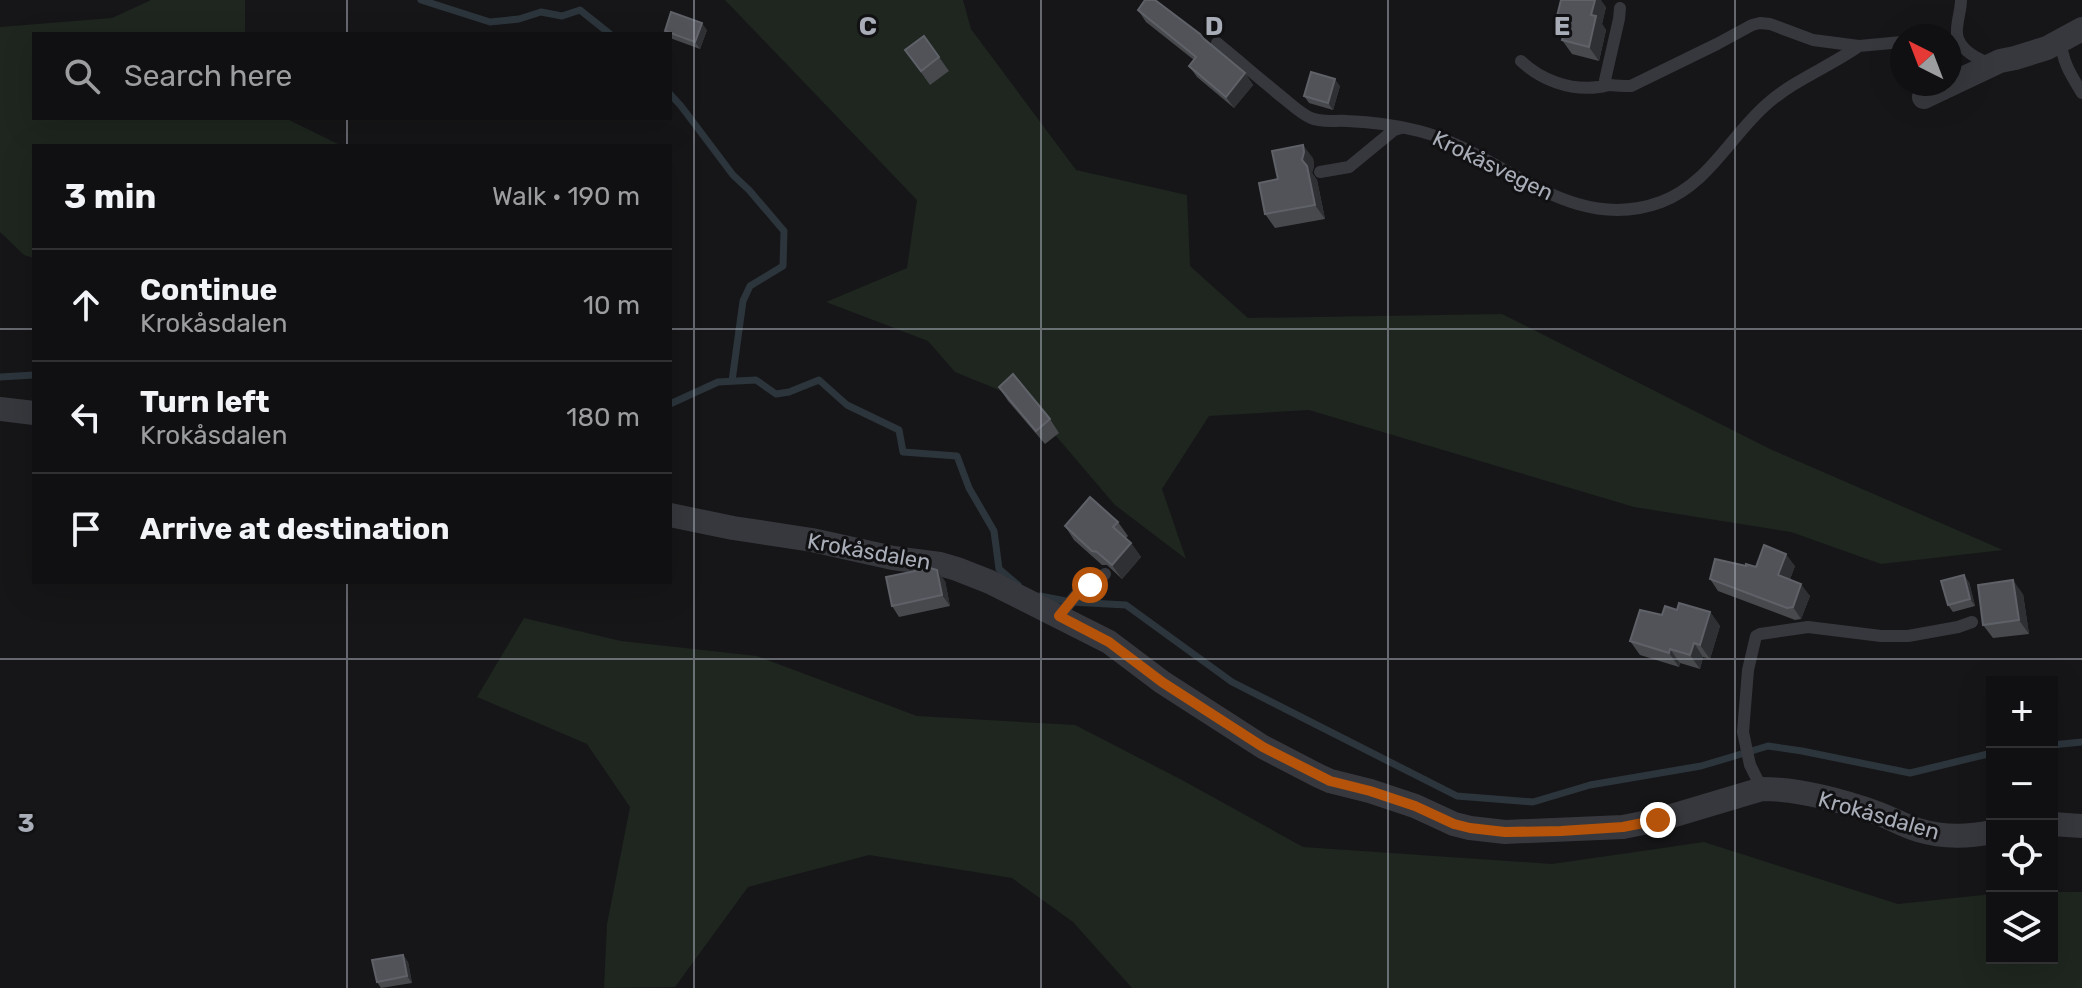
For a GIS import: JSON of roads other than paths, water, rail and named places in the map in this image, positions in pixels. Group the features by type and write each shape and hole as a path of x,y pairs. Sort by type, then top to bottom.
{"street":[{"path":"1924,97 1994,64 2034,52 2072,35"},
{"path":"0,409 32,413"},
{"name":"Krokåsdalen","path":"672,515 812,540 882,556 940,564 990,582 1109,642 1162,682 1263,747 1319,776 1415,806 1470,828 1505,832 1623,827 1658,820 1762,789 1778,789 1831,799 1881,814 1917,830 1965,836 1986,833"},
{"path":"2058,824 2082,826"}],"lane":[{"path":"1957,24 1961,0"},
{"path":"1609,85 1605,80 1620,8"},
{"name":"Krokåsvegen","path":"1521,61 1531,70 1560,84 1618,87 1631,86 1760,23 1813,40 1859,46 1890,43"},
{"path":"2072,35 2062,55 2082,93"},
{"name":"Krokåsvegen","path":"1217,43 1312,119 1371,122 1432,134 1554,196 1607,209 1664,201 1684,189 1714,164 1748,122 1772,99 1859,46"},
{"path":"1962,47 1976,58 1994,64"},
{"name":"Krokåsvegen","path":"1320,172 1349,167 1394,130 1404,128"},
{"path":"1059,616 1077,594 1105,574"},
{"path":"1762,789 1750,765 1743,732 1748,670 1756,636 1808,627 1881,636 1908,636 1972,622"}],"waterway":[{"path":"421,0 490,22 519,19 541,12 562,16 580,10 608,32"},
{"path":"672,96 733,175 784,231 783,266 750,286 743,301 732,381"},
{"path":"0,377 32,375"},
{"path":"672,403 718,382 756,380 776,394 819,380 847,405 899,430 903,452 957,456 969,488 994,531 999,569 1018,585"},
{"path":"1040,596 1071,602 1126,605 1232,682 1457,796 1533,802 1590,785 1701,766 1768,746 1910,773 1986,754"},
{"path":"2058,744 2082,742"}]}
